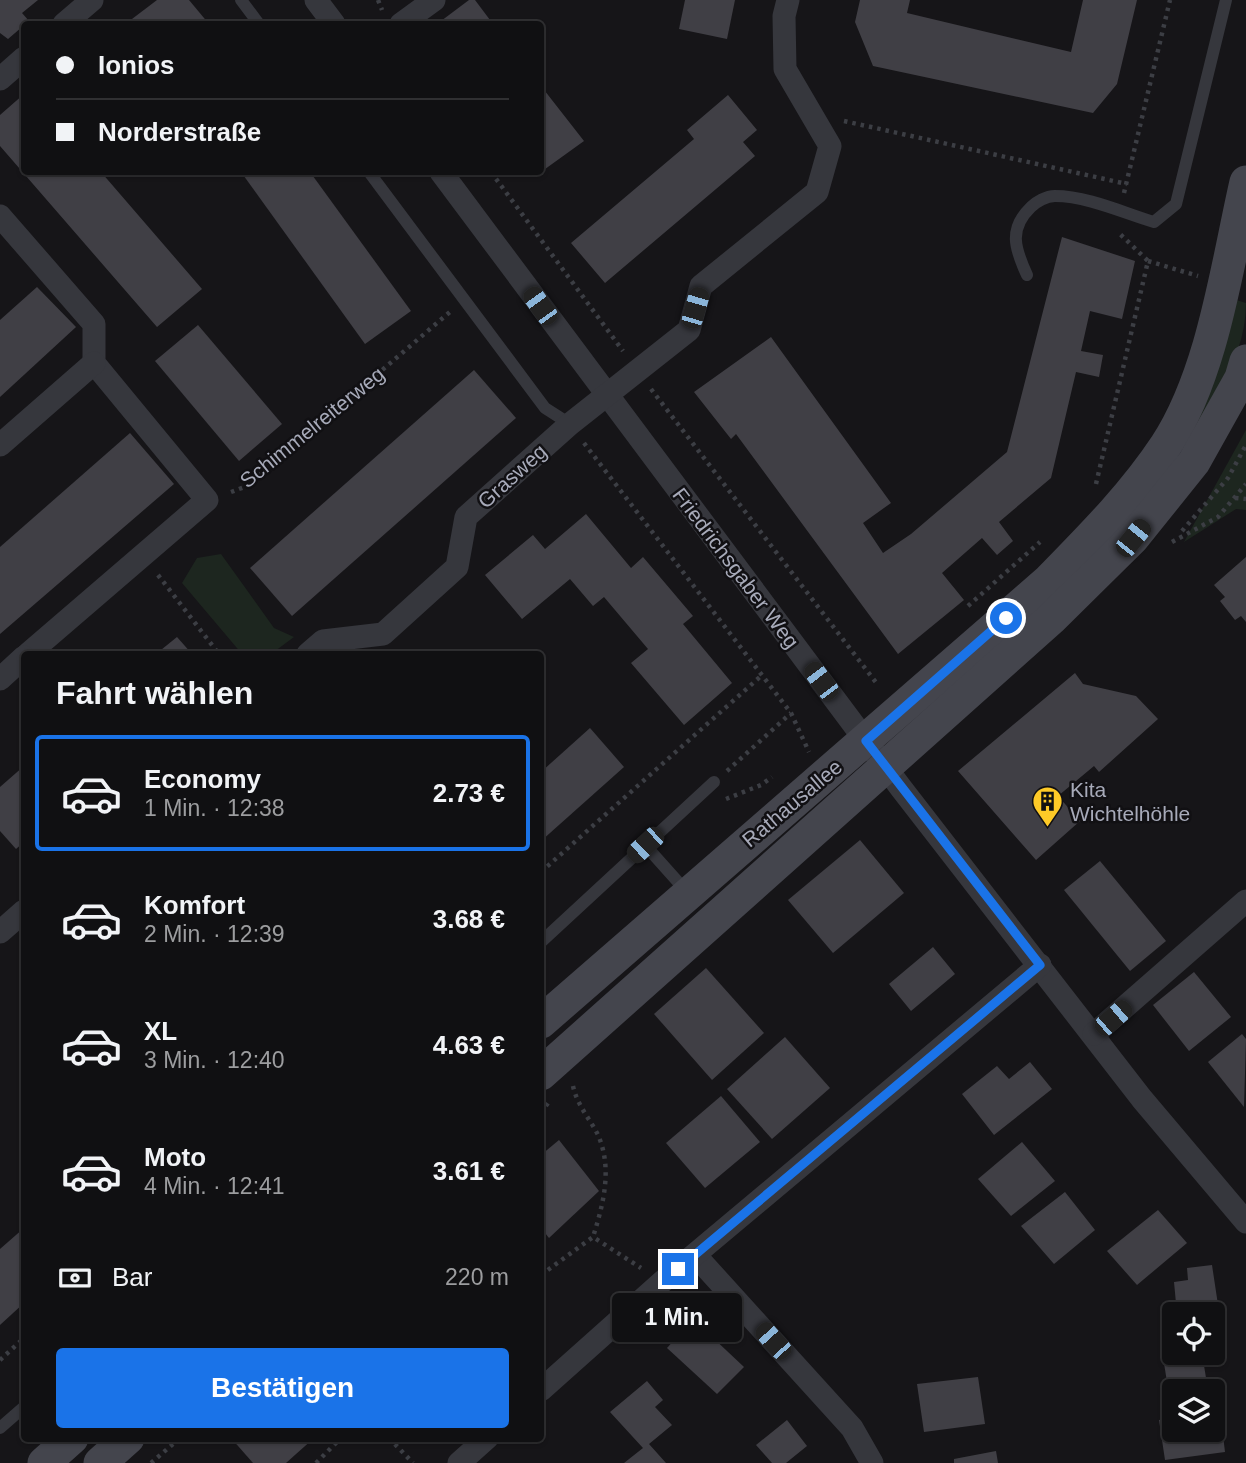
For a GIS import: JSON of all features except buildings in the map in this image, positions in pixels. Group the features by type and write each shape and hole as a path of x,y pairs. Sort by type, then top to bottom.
{"main road":[{"name":"Rathausallee","path":"544,1019 687,892 866,741 1048,581 1113,514 1167,443 1203,367 1245,192"},
{"name":"Rathausallee","path":"544,1071 1051,620 1133,538 1194,462 1241,378 1246,361"},
{"path":"44,1463 68,1442"},
{"path":"100,1463 124,1442"}],"street":[{"path":"68,21 92,0"},
{"path":"316,0 332,21"},
{"path":"405,21 434,0"},
{"name":"Grasweg","path":"311,651 323,641 383,634 457,567 466,517 570,424 689,330 701,286 817,192 830,146 785,69 784,16 788,0"},
{"path":"0,79 21,61"},
{"name":"Friedrichsgaber Weg","path":"444,175 866,741 1142,1099 1246,1222"},
{"path":"0,216 94,324 94,363 207,500 32,651"},
{"path":"0,445 94,363"},
{"path":"0,678 21,660"},
{"path":"1094,1034 1246,901"},
{"path":"0,932 21,914"},
{"path":"544,1388 663,1282 1040,965"},
{"path":"695,1255 852,1428 872,1463"},
{"path":"459,1463 483,1442"}],"lane":[{"path":"241,0 257,21"},
{"path":"1027,275 1016,250 1014,234 1021,216 1036,202 1053,196 1154,222 1176,204 1226,0"},
{"path":"371,175 545,408 570,424"},
{"path":"544,939 714,782"},
{"path":"645,845 687,892"},
{"path":"0,1428 21,1410"}],"path":[{"path":"1093,494 1113,422 1148,261 1116,229 1170,0"},
{"path":"811,114 1126,184"},
{"path":"493,175 637,370 878,685"},
{"name":"Schimmelreiterweg","path":"207,500 247,486 464,300"},
{"path":"570,424 791,713 807,750 797,757"},
{"path":"1246,445 1228,478 1172,542 1218,517 1246,484"},
{"path":"1234,498 1246,499"},
{"path":"962,611 1043,539"},
{"path":"143,555 217,651"},
{"path":"544,869 761,676"},
{"path":"714,782 791,713"},
{"path":"697,797 718,802 761,786 779,771"},
{"path":"544,1273 593,1237 607,1191 599,1138 575,1097 573,1084"},
{"path":"593,1237 663,1282"},
{"path":"0,1360 21,1341"},
{"path":"151,1463 175,1442"},
{"path":"316,1463 337,1442"},
{"path":"394,1442 413,1463"}],"shaded area":[{"path":"1230,298 1246,303 1244,327 1229,373 1203,416 1160,474"},
{"path":"1246,430 1246,510 1236,509 1184,542"},
{"path":"221,554 274,628 294,637 275,651 239,651 182,583 197,558"}],"place":[{"name":"Kita Wichtelhöhle","path":"1047,828"}],"route":[{"path":"678,1269 1040,965 866,741 1006,618"}]}
